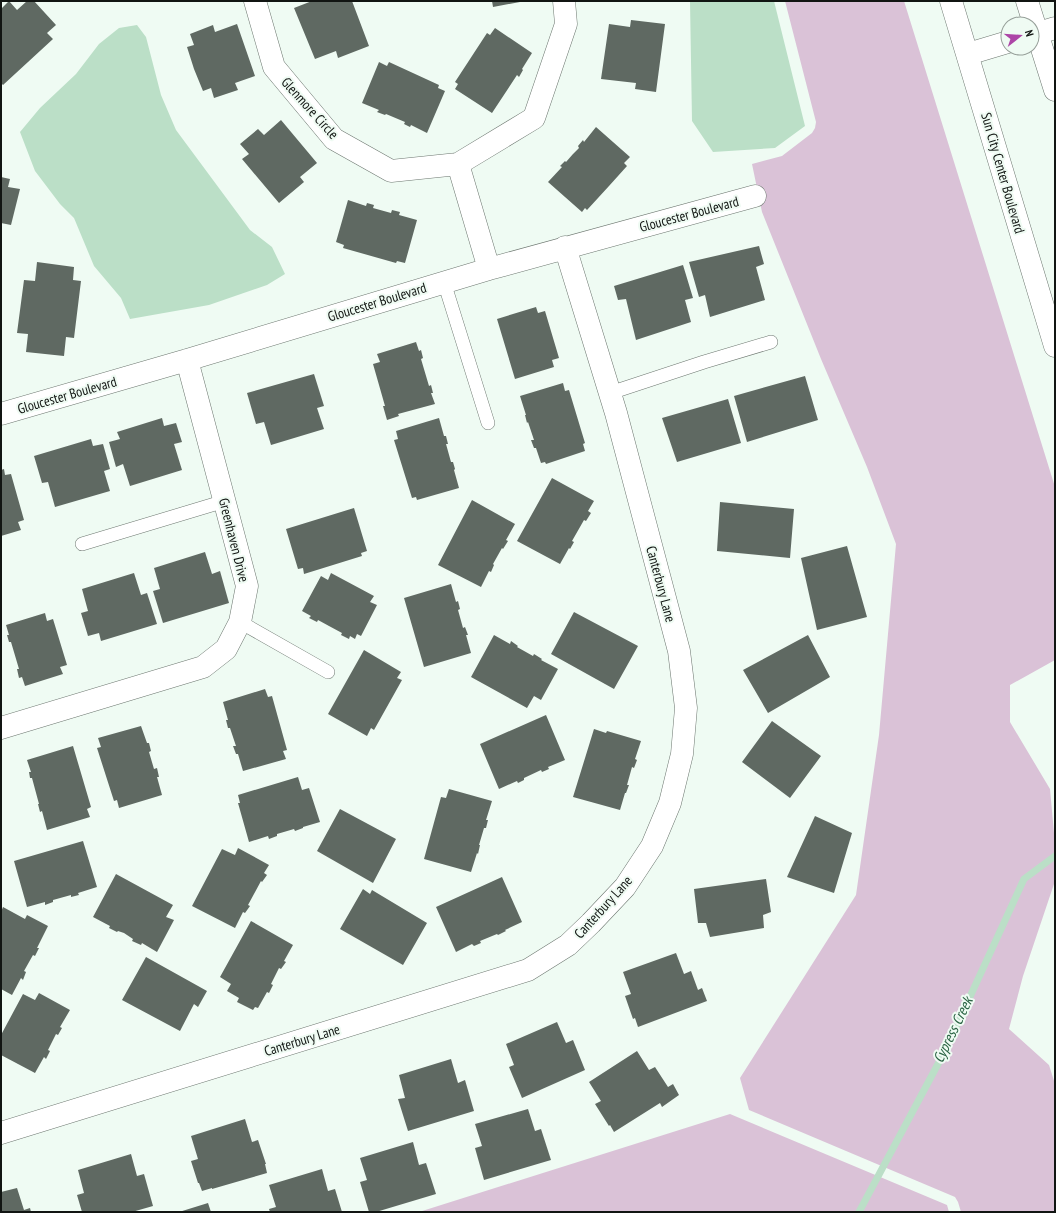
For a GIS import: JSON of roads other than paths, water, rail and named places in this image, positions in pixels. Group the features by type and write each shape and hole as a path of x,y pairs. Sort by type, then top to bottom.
{"street":[{"name":"Glenmore Circle","path":"255,1 274,67 334,139 391,171 458,164 534,118 566,24 564,1"},
{"name":"Sun City Center Boulevard","path":"951,1 1055,346"},
{"path":"1027,1 1041,32 1055,90"},
{"path":"968,54 1000,44"},
{"path":"458,164 489,269"},
{"name":"Gloucester Boulevard","path":"1,414 565,247 755,196"},
{"name":"Canterbury Lane","path":"1,1133 528,970 568,945 591,923 625,887 652,846 670,803 682,754 686,708 679,651 610,393 565,247"},
{"name":"Greenhaven Drive","path":"1,728 203,667 226,649 240,622 247,586 187,360"}],"lane":[{"path":"444,282 488,422"},
{"path":"610,393 771,342"},
{"path":"82,544 225,501"},
{"path":"240,622 328,672"}],"waterway":[{"name":"Cypress Creek","path":"859,1212 946,1049 1024,879 1055,856"}]}
